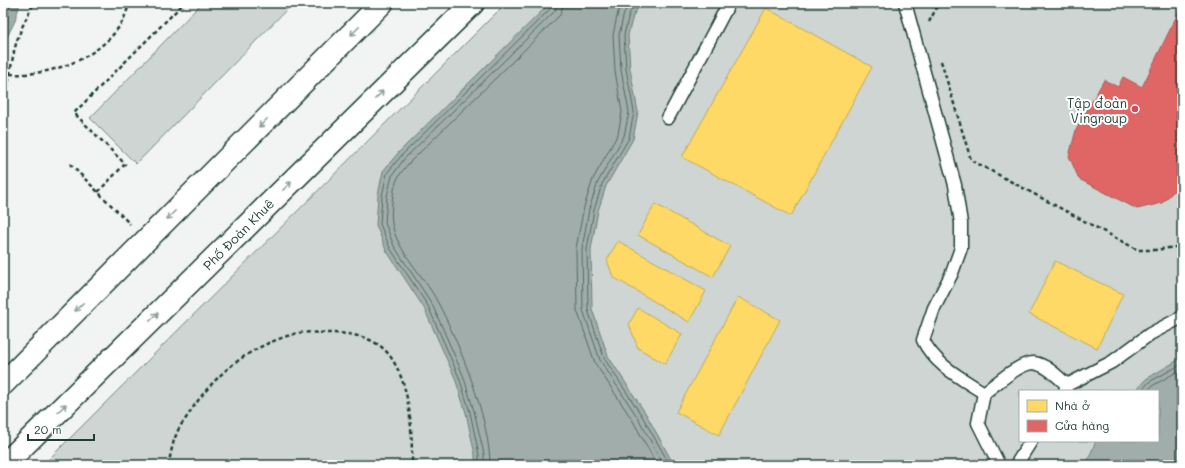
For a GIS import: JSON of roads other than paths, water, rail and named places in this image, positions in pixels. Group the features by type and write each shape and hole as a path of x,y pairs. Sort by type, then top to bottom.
{"main road":[{"path":"3,384 382,3"},
{"name":"Phố Đoàn Khuê","path":"4,465 473,3"}],"lane":[{"path":"668,118 729,3"},
{"path":"905,3 955,185 962,223 961,248 952,273 934,308 923,340 930,353 951,371 984,393"},
{"path":"999,465 978,423 984,393 1018,368 1033,363 1048,369 1066,388 1112,362 1150,334 1182,317"},
{"path":"1016,465 1030,442"}],"water":[{"path":"3,3 20,3 15,21 3,45"},
{"path":"550,3 641,3 633,16 628,35 630,69 638,112 633,139 606,186 598,211 591,249 592,309 608,356 646,414 674,465 475,465 475,455 466,413 455,378 424,308 386,250 376,225 378,195 383,171 398,153"},
{"path":"1178,360 1182,360 1182,465 1086,465 1096,442 1159,442 1159,390 1136,390 1146,379"}],"place":[{"name":"Tập đoàn Vingroup","path":"1135,109"}]}
